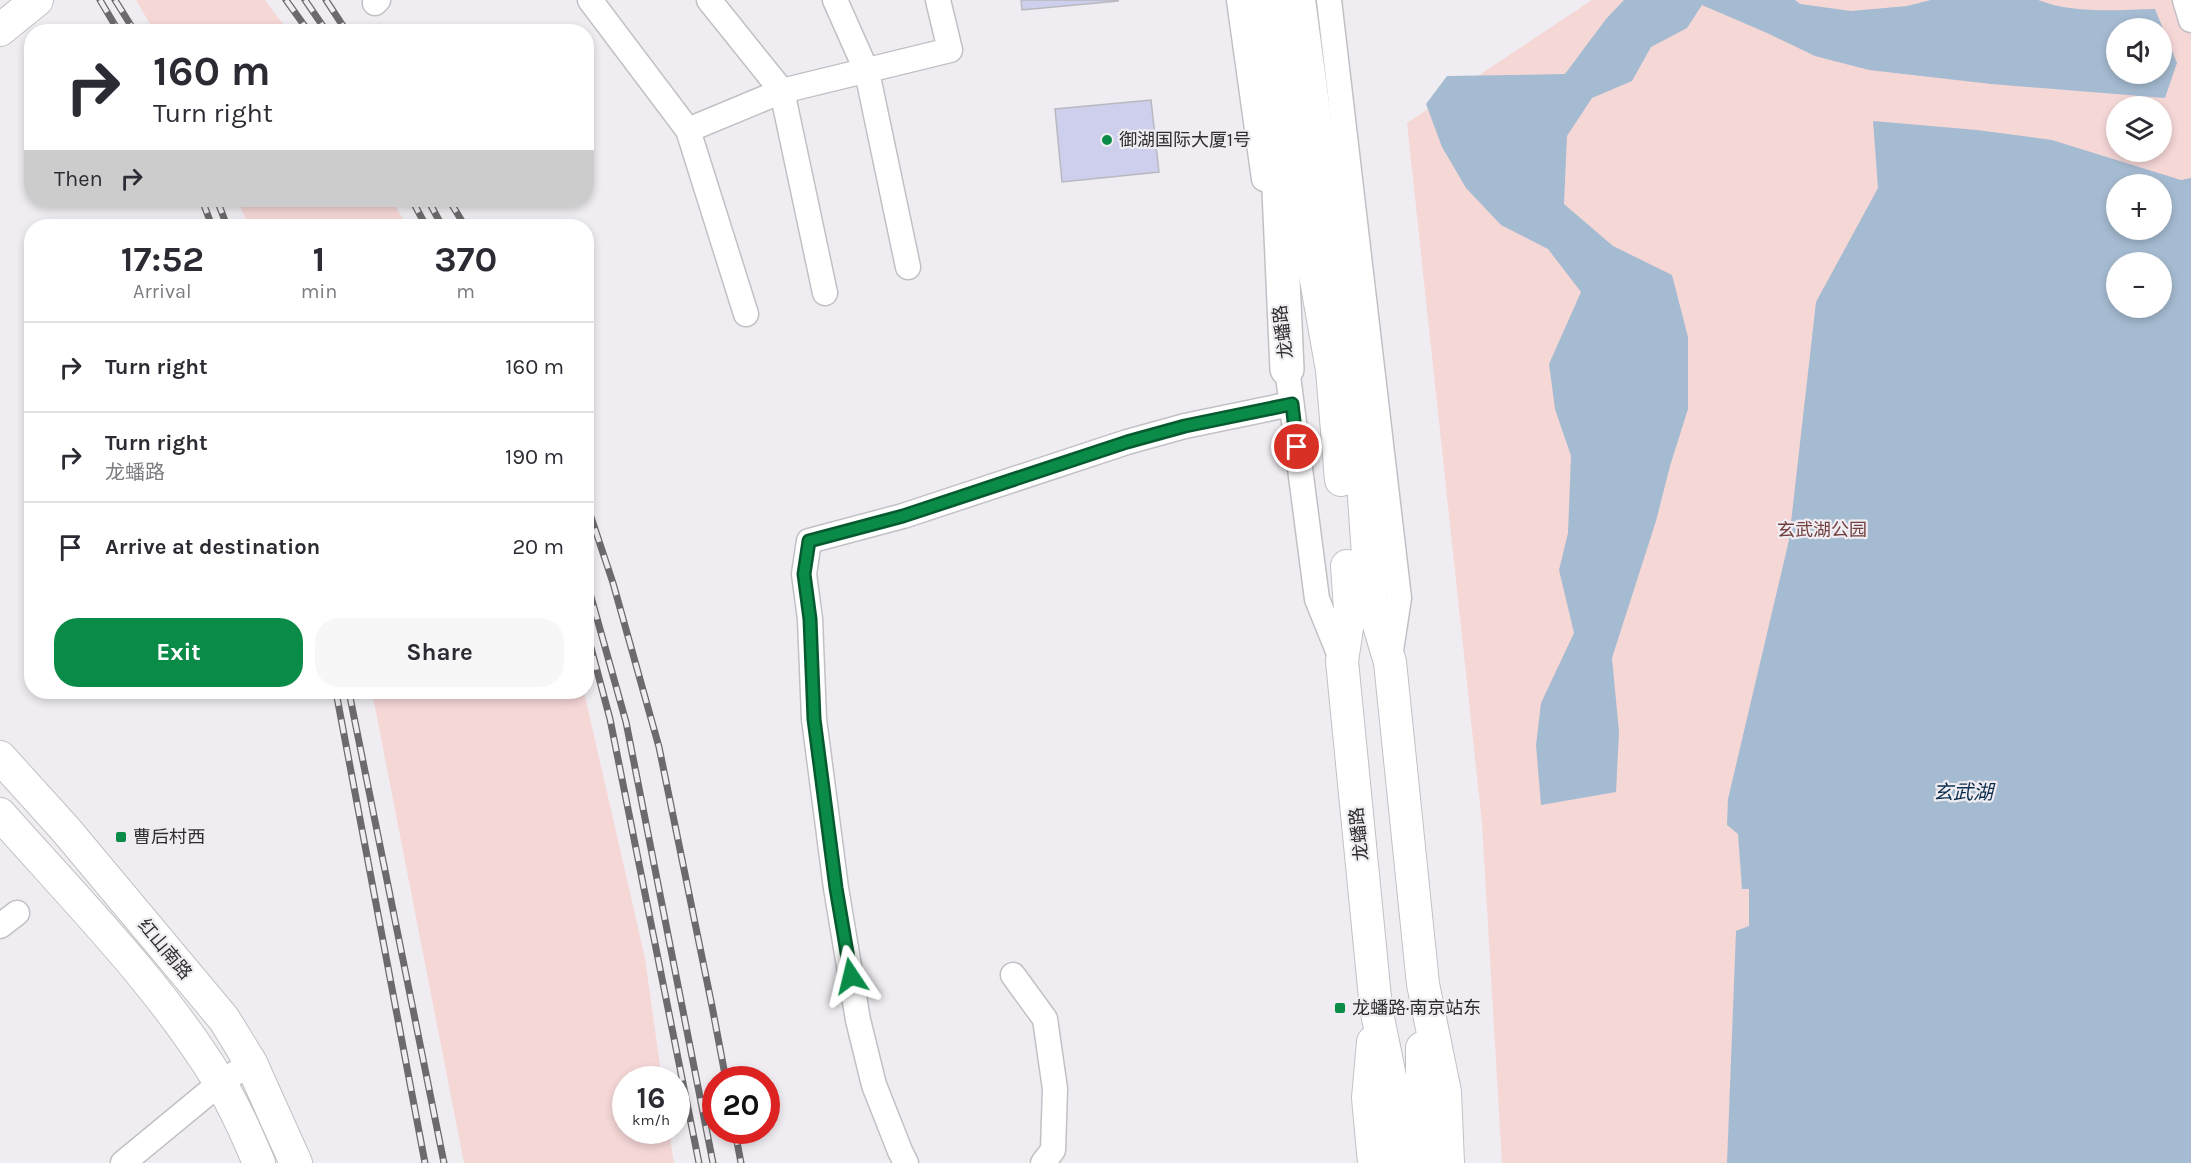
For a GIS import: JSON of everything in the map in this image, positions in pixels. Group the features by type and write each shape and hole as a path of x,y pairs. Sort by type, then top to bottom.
{"highway":[{"path":"1258,0 1276,124 1287,369"}],"main road":[{"path":"0,30 37,0"},
{"name":"龙蟠路","path":"1276,0 1305,218 1332,370 1361,604 1390,662 1423,984 1445,1092 1448,1163"},
{"name":"龙蟠路","path":"1299,0 1317,134 1355,367 1361,604 1342,661 1376,1008 1368,1098 1374,1163"},
{"name":"红山南路","path":"0,757 66,830 224,1019 251,1063 296,1163"},
{"name":"红山南路","path":"0,814 102,927 185,1030 220,1083 259,1163"},
{"name":"龙蟠路","path":"1400,1163 1423,984"},
{"name":"龙蟠路","path":"1376,1008 1427,1163"}],"street":[{"path":"590,0 688,130 746,314"},
{"path":"710,0 782,91 825,293"},
{"path":"835,0 867,72 908,267"},
{"path":"688,130 782,91 950,50 938,0"},
{"name":"龙蟠路","path":"1239,0 1261,151 1317,599 1342,661"},
{"name":"龙蟠路","path":"1329,0 1399,598 1390,662"},
{"path":"2185,0 2191,20"},
{"path":"906,1163 874,1085 858,1020 836,888 814,719 810,619 804,574 809,541 903,516 1136,439 1185,426 1292,404"},
{"path":"1013,975 1044,1019 1055,1089 1053,1150 1043,1163"},
{"path":"123,1163 220,1083 251,1063"}],"green space":[{"path":"136,0 265,0 283,24 150,24"},
{"name":"玄武湖公园","path":"1592,0 2191,0 2191,1163 1502,1163 1482,823 1407,123"},
{"path":"240,207 396,207 403,219 246,219"},
{"path":"373,699 586,699 645,958 660,1066 612,1066 612,1144 671,1144 674,1163 464,1163"}],"water":[{"path":"1624,0 1795,0 1800,4 1851,11 1907,6 1931,0 2038,0 2081,9 2155,9 2159,18 2106,18 2106,84 2170,84 2166,96 2140,96 1991,84 1869,70 1815,56 1702,5 1687,28 1651,47 1632,81 1592,98 1567,136 1564,204 1613,246 1672,275 1688,337 1688,409 1656,521 1612,658 1619,732 1616,792 1541,805 1536,745 1541,703 1574,633 1559,570 1568,533 1571,456 1555,409 1549,364 1581,292 1548,249 1501,225 1466,188 1442,147 1426,104 1447,76 1565,74 1606,19"},
{"path":"2172,51 2177,63 2172,78"},
{"name":"玄武湖","path":"1873,121 1977,130 2052,140 2106,157 2106,162 2123,162 2162,174 2106,174 2106,240 2172,240 2172,177 2181,180 2191,178 2191,1163 1727,1163 1736,931 1749,926 1749,889 1742,889 1738,834 1727,825 1728,799 1789,540 1816,302 1878,188"}],"building":[{"path":"1021,0 1118,0 1118,1 1022,10"},
{"name":"御湖国际大厦1号","path":"1151,100 1159,172 1062,182 1055,109"}],"railway":[{"path":"100,0 114,24"},
{"path":"115,0 130,24"},
{"path":"286,0 303,24"},
{"path":"305,0 322,24"},
{"path":"326,0 342,24"},
{"path":"205,207 209,219"},
{"path":"220,207 224,219"},
{"path":"416,207 422,219"},
{"path":"432,207 438,219"},
{"path":"453,207 461,219"},
{"path":"594,526 613,583 659,747 723,1066"},
{"path":"594,608 626,722 713,1163"},
{"path":"594,659 610,719 699,1163"},
{"path":"337,699 425,1163"},
{"path":"350,699 444,1163"},
{"path":"737,1144 741,1163"}],"place":[{"name":"御湖国际大厦1号","path":"1107,140"},
{"name":"曹后村西","path":"121,837"},
{"name":"龙蟠路·南京站东","path":"1340,1008"}],"route":[{"path":"851,976 836,888 814,719 810,619 804,574 809,541 903,516 1127,442 1185,426 1292,404 1297,447"}]}
